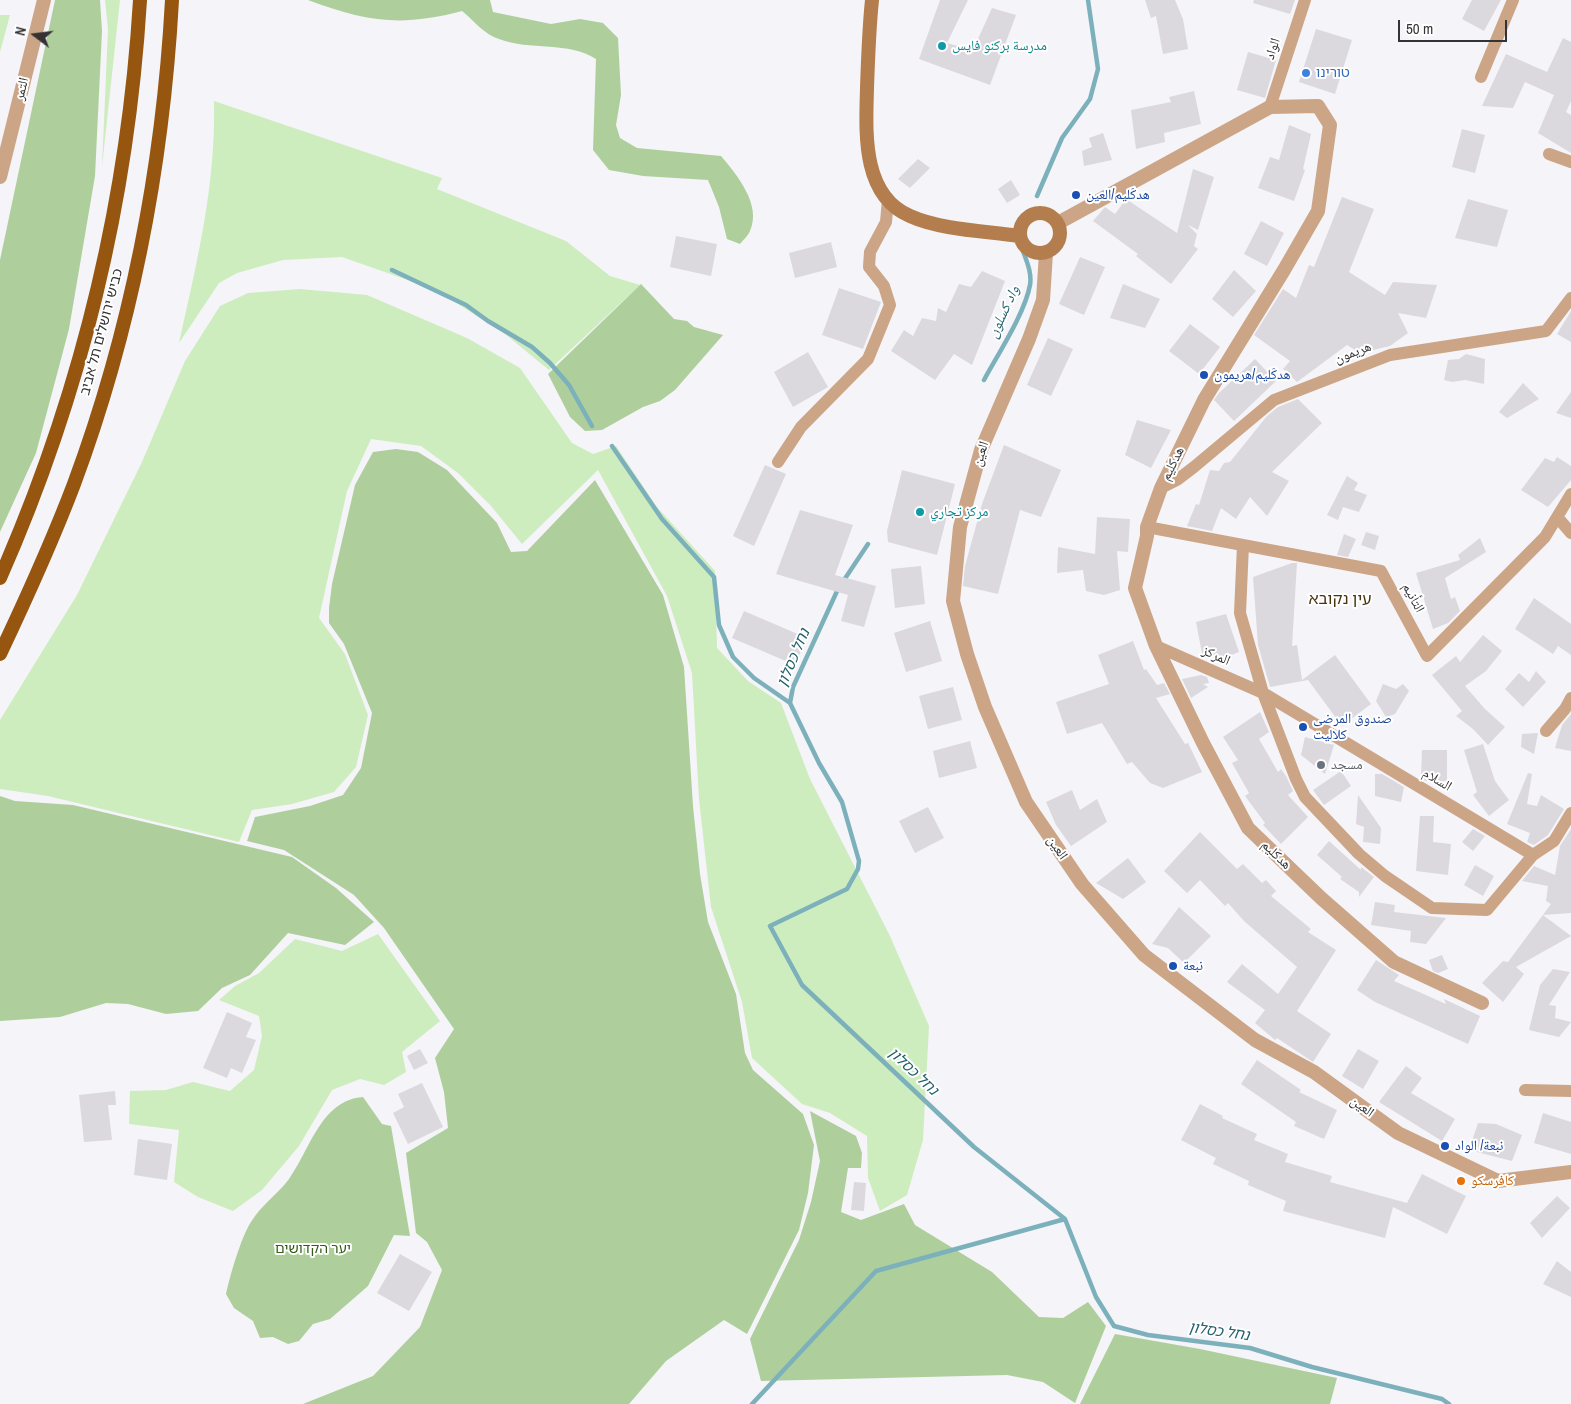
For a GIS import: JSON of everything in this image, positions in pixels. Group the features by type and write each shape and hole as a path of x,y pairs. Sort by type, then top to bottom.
{"highway":[{"name":"כביש ירושלים תל אביב","path":"0,578 44,472 80,361 96,299 122,170 139,0"},
{"name":"כביש ירושלים תל אביב","path":"0,654 58,526 92,432 105,388 142,242 163,108 172,0"},
{"path":"163,108 177,0"}],"main road":[{"path":"872,0 866,135 868,158 875,177 888,199 899,210 928,222 1019,236"},
{"path":"1033,214 1047,214 1058,223 1060,238 1052,250 1046,253 1039,254 1028,250 1019,236 1022,222 1033,214"}],"street":[{"name":"التمر","path":"0,177 44,0"},
{"name":"الواد","path":"1270,108 1305,0"},
{"path":"1481,77 1513,0"},
{"name":"هدكليم","path":"1058,223 1270,108 1318,106 1330,125 1318,211 1204,400 1161,488 1147,527 1148,536 1135,588 1156,646 1203,743 1248,828 1321,898 1394,962 1482,1003"},
{"path":"1549,154 1571,162"},
{"path":"778,462 802,427 868,359 890,305 884,286 869,266 870,252 886,222 888,199"},
{"name":"العين","path":"1046,253 1043,300 1029,339 981,450 960,527 953,601 985,707 1026,802 1082,884 1144,955 1255,1040 1314,1072 1398,1133 1498,1181 1571,1172"},
{"name":"هريمون","path":"1161,488 1188,471 1274,400 1390,355 1546,331 1571,298"},
{"name":"التأنيم","path":"1147,527 1381,571 1427,656 1545,537 1571,494"},
{"path":"1558,518 1571,533"},
{"path":"1244,545 1240,613 1264,693 1296,779 1305,797 1345,842 1385,876 1432,908 1487,910 1533,855 1554,841 1571,813"},
{"name":"المركز","path":"1156,646 1264,693"},
{"name":"السلام","path":"1264,693 1533,855"},
{"path":"1546,731 1565,709 1571,698"},
{"path":"1526,1090 1571,1091"}],"green space":[{"path":"55,0 100,0 102,31 95,176 69,329 36,453 0,532 0,260"},
{"path":"105,0 120,0 102,167 108,29"},
{"path":"308,0 490,0 493,12 551,24 580,19 603,23 618,38 621,95 616,125 620,138 637,148 721,156 740,181 750,201 753,221 749,233 740,244 727,239 719,207 708,180 643,176 609,170 593,150 596,59 585,53 562,48 523,45 499,39 484,31 462,11 421,19 384,20 348,13"},
{"path":"0,15 10,15 0,52"},
{"path":"214,101 442,178 437,189 566,241 610,276 640,285 549,370 505,334 436,290 342,257 283,260 237,273 219,283 179,343 199,253 209,193 214,132"},
{"path":"641,284 674,319 687,321 694,327 723,335 675,390 660,401 643,407 602,430 585,431 570,417 548,374"},
{"path":"300,289 367,295 467,338 520,368 572,443 593,454 616,446 657,507 715,571 717,648 748,681 781,703 810,779 890,936 929,1026 923,1140 907,1195 880,1211 868,1178 867,1136 830,1113 802,1104 752,1058 742,1002 711,907 699,799 692,673 667,596 598,470 522,544 491,506 458,473 421,446 371,439 347,491 319,618 345,654 368,715 356,767 334,792 292,804 252,810 239,842 48,796 0,789 0,720 77,595 142,462 185,361 220,306 248,293"},
{"path":"396,449 418,452 447,470 497,523 511,552 527,551 595,480 663,595 684,667 693,806 700,874 708,922 736,994 745,1053 753,1070 803,1114 814,1145 808,1193 799,1230 747,1334 724,1320 666,1361 629,1404 303,1404 373,1376 420,1327 442,1270 427,1242 416,1233 406,1153 448,1128 444,1092 435,1058 454,1029 384,928 354,895 284,850 247,841 255,817 310,806 343,795 361,768 372,713 344,644 329,623 329,608 332,584 355,485 373,452"},
{"path":"0,796 15,801 73,805 292,857 336,888 374,922 345,945 288,933 250,975 222,988 198,1011 166,1014 128,1004 106,1003 60,1017 0,1021"},
{"path":"378,934 440,1021 402,1052 406,1072 384,1085 360,1079 332,1090 299,1146 262,1190 233,1211 198,1197 174,1182 179,1130 129,1124 130,1091 166,1090 193,1082 230,1091 254,1070 262,1036 259,1016 219,1000 235,986 259,973 295,939 342,951"},
{"name":"יער הקדושים","path":"363,1097 382,1124 391,1126 410,1236 394,1235 368,1286 330,1319 313,1324 299,1341 288,1344 273,1337 260,1338 253,1321 234,1308 226,1294 243,1237 255,1216 289,1179 318,1128 327,1117 337,1107 349,1100"},
{"path":"810,1111 856,1136 862,1153 861,1168 848,1168 841,1212 861,1220 904,1204 915,1225 992,1272 1039,1317 1063,1318 1088,1302 1106,1326 1075,1403 1043,1382 1007,1375 761,1381 750,1339 799,1240 811,1202 820,1161"},
{"path":"1115,1334 1200,1349 1337,1378 1330,1404 1080,1404"}],"building":[{"name":"مدرسة بركنو فايس","path":"940,0 968,0 947,43 973,50 992,8 1016,15 990,85 919,59"},
{"path":"1145,0 1175,0 1183,19 1188,49 1163,54 1156,16 1151,18"},
{"path":"1254,0 1295,0 1290,14 1253,3"},
{"path":"1472,0 1501,0 1484,31 1462,19"},
{"path":"1316,29 1352,40 1335,94 1299,82"},
{"path":"1563,38 1571,42 1571,101 1566,112 1571,115 1571,153 1538,133 1554,95 1525,82 1513,108 1482,106 1506,54 1547,72"},
{"path":"1248,52 1276,60 1265,98 1237,90"},
{"path":"1194,91 1201,124 1164,133 1165,142 1136,149 1131,110 1171,102 1169,97"},
{"path":"1289,125 1311,134 1303,169 1305,170 1294,201 1258,188 1270,157 1279,160"},
{"path":"1462,129 1485,135 1475,173 1452,167"},
{"path":"1103,133 1112,160 1084,166 1082,151 1092,147 1089,138"},
{"path":"918,159 930,168 910,188 898,179"},
{"path":"1193,169 1214,177 1198,230 1188,225 1197,234 1194,246 1198,249 1171,284 1136,256 1138,254 1093,221 1105,207 1115,214 1126,199 1177,233"},
{"path":"1011,180 1020,195 1007,203 998,189"},
{"path":"1342,197 1374,209 1349,272 1385,295 1393,282 1437,285 1426,318 1398,313 1408,333 1390,346 1360,353 1347,345 1297,382 1283,369 1290,361 1254,335 1283,289 1296,298 1309,265 1314,267"},
{"path":"1468,199 1508,210 1497,247 1455,238"},
{"path":"1261,221 1284,233 1267,266 1244,254"},
{"path":"676,236 717,244 711,276 670,267"},
{"path":"831,242 837,267 795,278 789,253"},
{"path":"1080,257 1105,267 1084,315 1059,304"},
{"path":"1234,270 1256,291 1233,317 1212,299"},
{"path":"982,271 1005,281 972,365 954,354 935,380 891,351 904,330 913,336 922,318 936,321 938,308 946,312 959,284 971,287"},
{"path":"1123,284 1160,299 1145,328 1110,318"},
{"path":"839,288 881,302 863,349 822,335"},
{"path":"1571,311 1571,342 1557,334"},
{"path":"1190,324 1220,347 1199,374 1169,351"},
{"path":"1048,338 1073,349 1051,396 1027,385"},
{"path":"808,352 828,387 793,407 774,372"},
{"path":"1466,354 1485,359 1484,384 1465,380 1452,382 1444,380 1448,360 1459,359"},
{"path":"1255,359 1276,381 1234,421 1214,400"},
{"path":"1523,383 1539,399 1507,418 1499,412"},
{"path":"1571,392 1571,418 1556,413"},
{"path":"1298,399 1322,423 1272,472 1289,481 1267,516 1250,497 1236,519 1221,508 1212,531 1187,526 1196,504 1199,505 1210,470 1219,471 1224,463 1230,462 1267,416 1278,407"},
{"path":"1137,420 1171,430 1151,468 1125,455"},
{"path":"1004,445 1061,470 1041,517 1020,510 998,594 963,586 965,566 982,504"},
{"path":"1557,457 1571,466 1571,480 1548,507 1521,490 1545,458 1554,462"},
{"path":"765,465 786,474 754,546 733,536"},
{"name":"مركز تجاري","path":"902,470 955,484 937,555 888,542 887,531"},
{"path":"1347,476 1358,483 1354,490 1367,495 1359,512 1343,507 1338,520 1327,515"},
{"path":"800,510 853,525 835,575 876,586 864,627 841,621 848,595 776,574"},
{"path":"1097,517 1130,519 1128,552 1117,551 1120,590 1104,595 1086,591 1083,570 1057,573 1058,547 1095,554"},
{"path":"1366,532 1379,536 1375,550 1361,545"},
{"path":"1344,534 1356,539 1348,557 1337,555"},
{"path":"1480,538 1486,552 1445,578 1451,599 1455,597 1460,611 1448,623 1433,629 1416,573 1460,560 1458,555"},
{"path":"1292,563 1297,563 1292,646 1297,645 1302,680 1335,655 1371,704 1342,726 1308,680 1270,687 1258,645 1253,577"},
{"path":"921,566 925,604 895,608 891,569"},
{"path":"1534,598 1571,624 1571,655 1558,646 1553,654 1515,629"},
{"path":"744,611 807,638 795,665 732,638"},
{"path":"1226,614 1239,652 1224,658 1202,653 1196,622"},
{"path":"930,621 942,661 906,672 894,633"},
{"path":"1483,635 1502,651 1486,671 1465,686 1485,709 1505,727 1488,745 1473,729 1456,716 1462,711 1432,675 1456,656 1460,662"},
{"path":"1133,641 1144,670 1146,669 1157,685 1164,683 1170,694 1156,698 1185,744 1188,743 1202,772 1163,788 1150,783 1132,762 1127,764 1102,723 1067,734 1056,702 1109,684 1098,655"},
{"path":"1536,671 1546,682 1523,707 1505,689 1519,673 1529,682"},
{"path":"1201,675 1207,677 1209,683 1203,684 1208,687 1191,698 1182,679"},
{"path":"1383,684 1396,689 1403,684 1409,691 1395,714 1386,717 1376,701"},
{"path":"953,687 962,720 928,729 919,696"},
{"path":"1260,712 1269,732 1259,739 1278,772 1281,769 1286,776 1293,791 1288,795 1308,817 1281,844 1263,825 1265,823 1245,796 1249,793 1232,763 1238,760 1223,737"},
{"path":"1571,714 1571,751 1555,748 1562,725"},
{"path":"1538,733 1534,754 1521,747 1522,734"},
{"name":"مسجد","path":"1305,737 1334,745 1325,774 1301,755"},
{"path":"970,741 977,768 939,778 933,751"},
{"path":"1483,744 1495,781 1509,800 1489,816 1473,795 1477,792 1464,750"},
{"path":"1422,750 1447,750 1447,781 1426,781 1421,778"},
{"path":"1341,771 1351,786 1324,805 1313,790"},
{"path":"1528,773 1532,774 1527,804 1537,806 1541,795 1564,809 1548,835 1534,845 1527,842 1530,833 1507,824"},
{"path":"1375,774 1382,774 1404,787 1401,802 1375,796"},
{"path":"1072,790 1080,810 1097,799 1107,822 1071,846 1056,825 1046,802"},
{"path":"1358,795 1381,828 1380,844 1363,842 1364,827 1356,824"},
{"path":"928,807 944,838 915,853 899,821"},
{"path":"1420,816 1434,816 1433,842 1451,844 1448,875 1416,871"},
{"path":"1473,829 1485,836 1473,851 1462,842"},
{"path":"1571,829 1571,913 1543,915 1571,936 1516,967 1524,974 1503,1002 1482,983 1503,961 1508,962 1551,904 1546,901 1548,886 1522,881 1534,866 1555,875 1560,846"},
{"path":"1200,832 1237,869 1243,864 1262,883 1266,880 1276,891 1271,896 1311,929 1308,932 1336,950 1297,1011 1331,1034 1313,1062 1277,1038 1275,1040 1255,1023 1265,1010 1227,982 1242,964 1278,994 1297,967 1244,921 1228,903 1225,906 1200,880 1187,893 1164,871"},
{"path":"1329,841 1361,870 1361,867 1374,877 1359,897 1359,892 1340,879 1342,877 1317,855"},
{"path":"1128,858 1146,882 1123,899 1096,883"},
{"path":"1475,865 1494,876 1483,896 1464,885"},
{"path":"1375,902 1395,905 1394,912 1446,918 1426,944 1410,942 1411,931 1371,925"},
{"path":"1179,907 1211,936 1184,963 1168,948 1152,944"},
{"path":"1442,955 1448,969 1438,973 1433,971 1429,960"},
{"path":"1376,960 1399,975 1394,981 1446,1004 1444,999 1480,1016 1468,1044 1375,1002 1357,990"},
{"path":"1553,969 1570,972 1549,1005 1556,1006 1555,1018 1571,1022 1559,1037 1529,1030 1540,985"},
{"path":"227,1012 252,1023 246,1037 256,1040 242,1073 231,1068 227,1078 203,1068"},
{"path":"420,1049 428,1063 414,1070 407,1056"},
{"path":"1358,1049 1379,1061 1363,1089 1342,1076"},
{"path":"1257,1060 1301,1090 1299,1092 1337,1110 1324,1139 1294,1126 1296,1122 1241,1084"},
{"path":"1406,1066 1422,1078 1411,1093 1455,1119 1442,1141 1379,1102"},
{"path":"422,1083 443,1127 408,1144 393,1113 404,1107 398,1094"},
{"path":"115,1091 116,1105 108,1105 112,1140 84,1142 79,1095"},
{"path":"1200,1104 1223,1116 1222,1118 1257,1134 1254,1140 1288,1154 1285,1162 1332,1176 1330,1182 1407,1203 1422,1174 1466,1196 1447,1234 1393,1207 1385,1238 1283,1211 1286,1201 1248,1185 1249,1181 1213,1164 1216,1158 1181,1140"},
{"path":"1543,1113 1571,1122 1571,1154 1534,1143"},
{"path":"1478,1123 1496,1124 1522,1135 1512,1161 1469,1150"},
{"path":"138,1139 172,1144 167,1180 134,1175"},
{"path":"854,1182 866,1183 864,1211 851,1210"},
{"path":"1557,1196 1570,1208 1542,1238 1530,1223"},
{"path":"400,1254 432,1272 409,1311 377,1293"},
{"path":"1557,1261 1571,1272 1571,1297 1543,1284"}],"waterway":[{"name":"נחל כסלון","path":"1037,196 1062,138 1090,99 1098,69 1088,0"},
{"name":"واد كسلون","path":"984,380 1017,321 1027,296 1030,276 1023,251"},
{"path":"392,270 466,305 488,321 532,347 550,363 569,385 592,426"},
{"path":"612,446 662,519 714,577 719,625 733,657 754,678 790,703"},
{"name":"נחל כסלון","path":"868,544 838,589 793,687 790,703 819,763 842,802 859,861 858,869 847,889 770,926 802,985 974,1147 1065,1219 1096,1297 1114,1326 1148,1335 1250,1348 1312,1367 1442,1399 1449,1404"},
{"path":"752,1404 876,1271 1065,1219"}],"place":[{"name":"مدرسة بركنو فايس","path":"942,46"},
{"name":"טורינו","path":"1306,73"},
{"name":"هدكَليم/العين","path":"1076,195"},
{"name":"هدكَليم/هريمون","path":"1204,375"},
{"name":"مركز تجاري","path":"920,512"},
{"name":"صندوق المرضى كلاليت","path":"1303,727"},
{"name":"مسجد","path":"1321,765"},
{"name":"نبعة","path":"1173,966"},
{"name":"نبعة/ الواد","path":"1445,1146"},
{"name":"كافرسكو","path":"1461,1181"}],"district":[{"name":"עין נקובא","path":"1340,600"}]}
